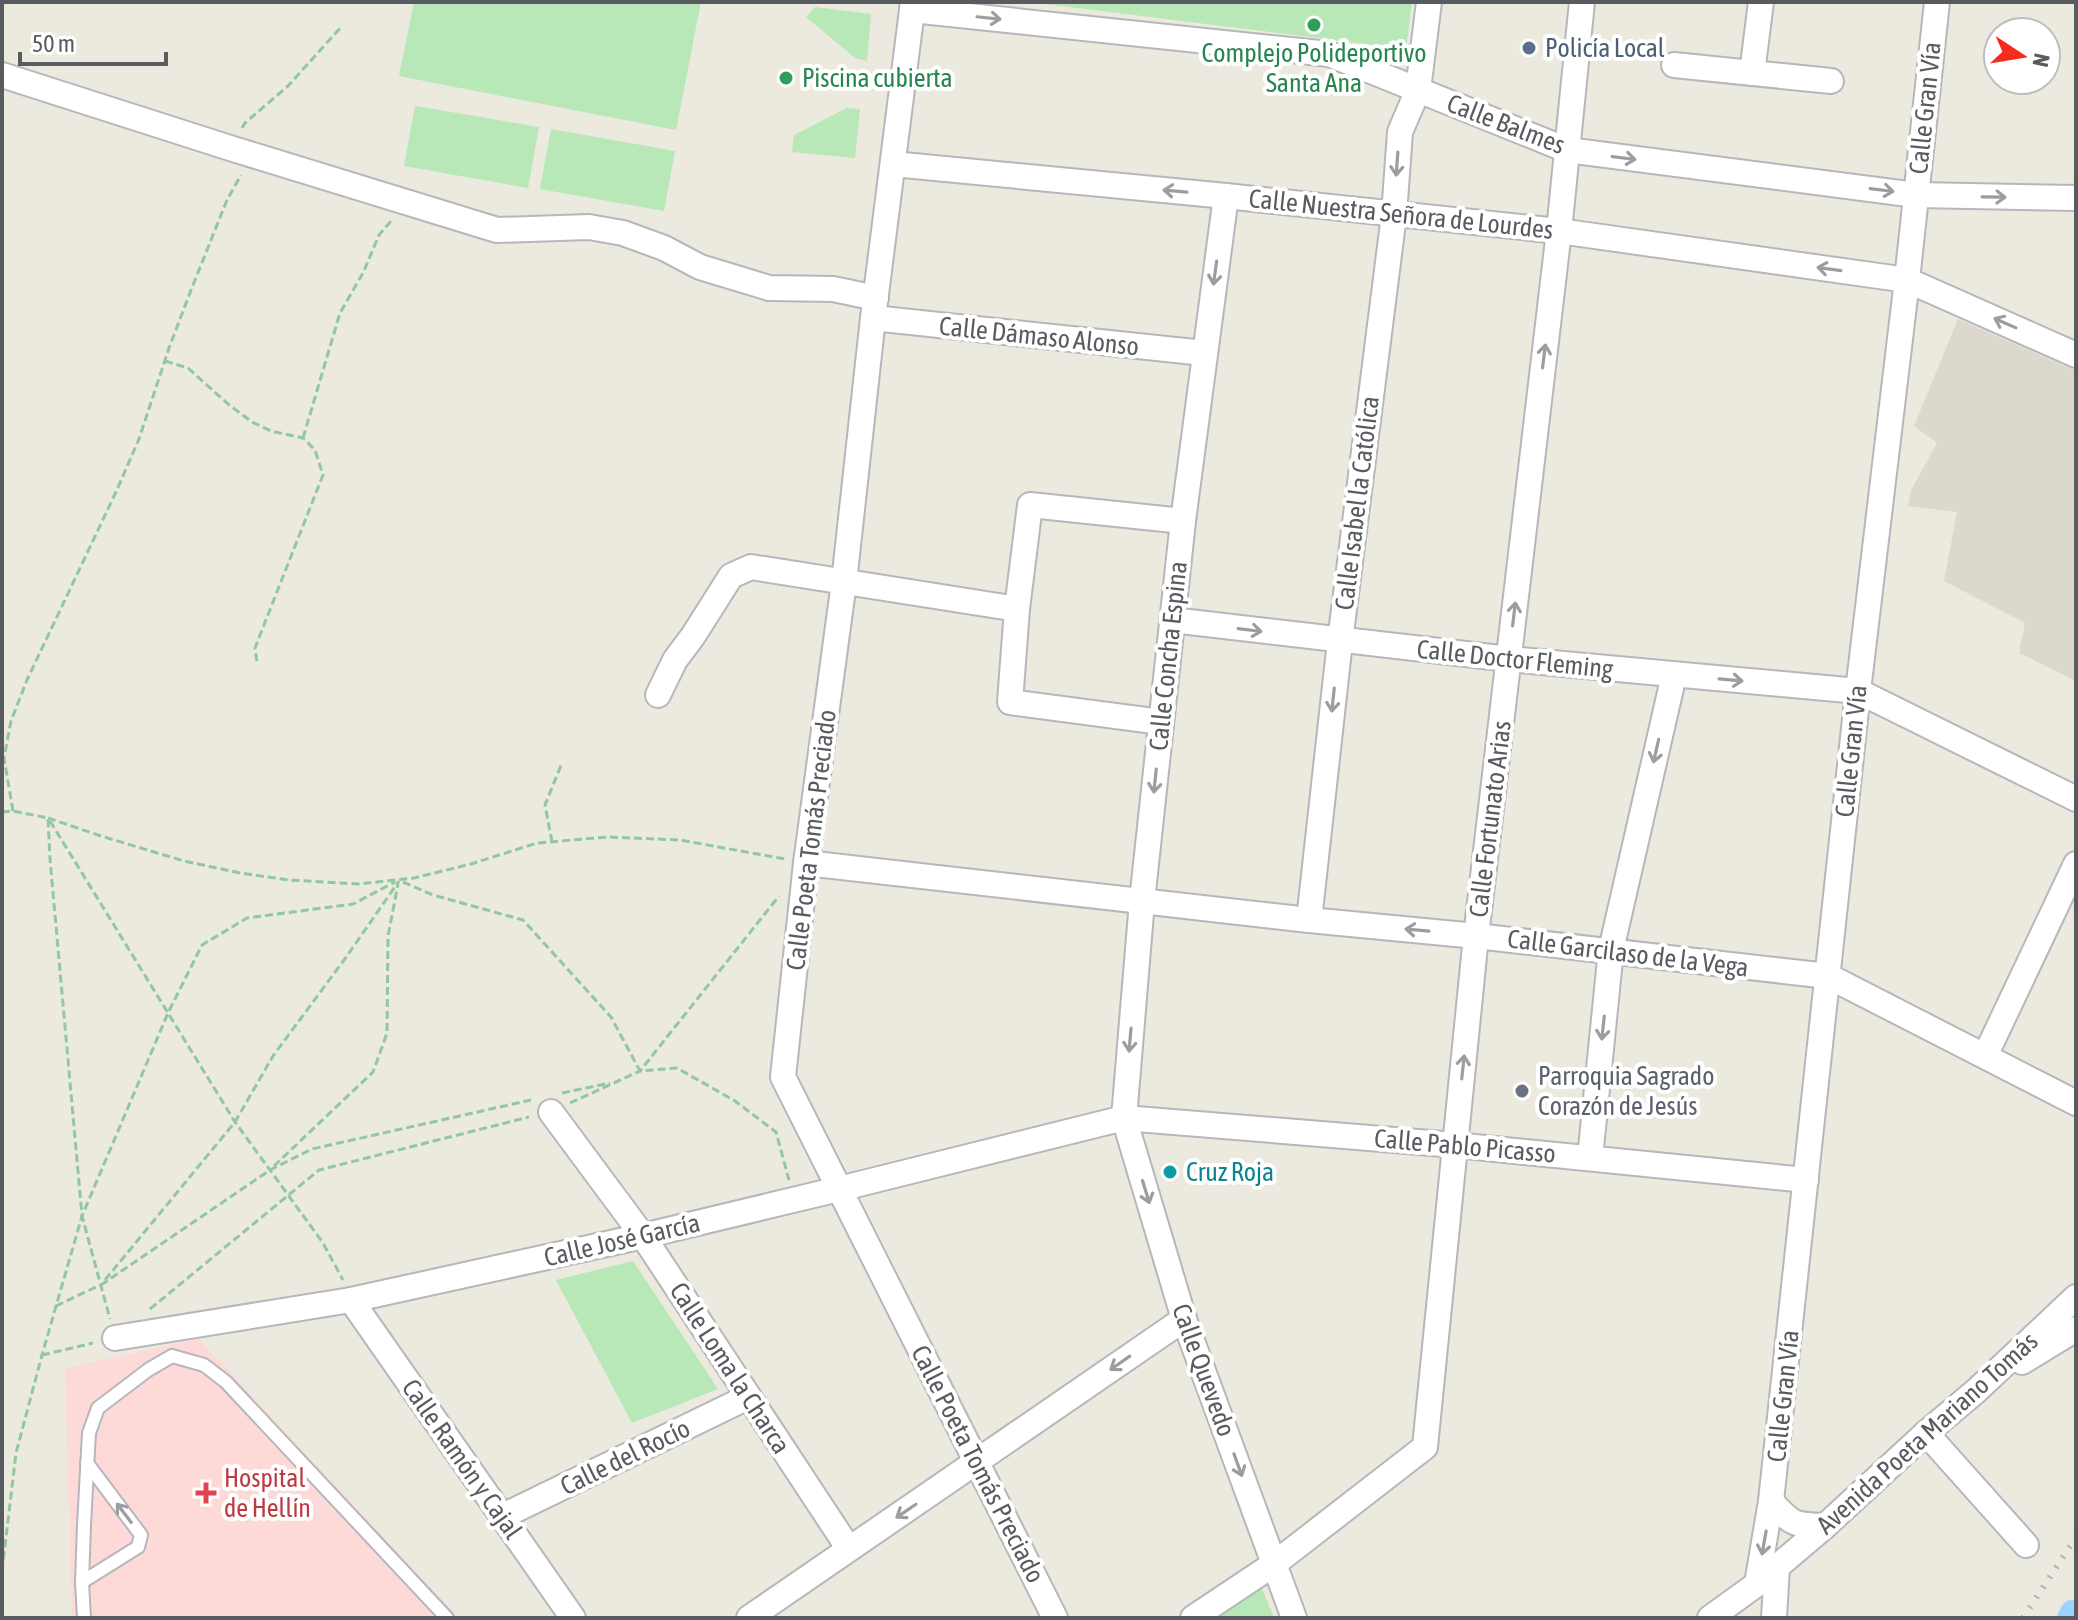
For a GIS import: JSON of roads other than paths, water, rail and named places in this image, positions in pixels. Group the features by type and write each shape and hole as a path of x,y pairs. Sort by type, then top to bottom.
{"street":[{"name":"Calle Isabel la Católica","path":"1309,920 1340,641 1394,215 1400,132 1418,90 1429,2"},
{"name":"Calle Fortunato Arias","path":"1193,1618 1274,1564 1425,1447 1476,936 1559,231 1582,2"},
{"path":"1752,73 1761,2"},
{"name":"Calle Gran Vía","path":"1757,1584 1771,1501 1858,691 1937,2"},
{"name":"Calle Balmes","path":"912,6 1329,54 1567,150 1916,195 2076,198"},
{"name":"Calle Poeta Tomás Preciado","path":"912,6 844,582 806,863 783,1077 1055,1618"},
{"path":"1674,65 1831,81"},
{"name":"Calle Dámaso Alonso","path":"2,75 497,230 589,227 623,233 664,248 700,267 769,288 833,289 874,308 1204,353"},
{"name":"Calle Nuestra Señora de Lourdes","path":"893,164 1559,231 1907,280 2076,355"},
{"name":"Calle Concha Espina","path":"1124,1118 1142,901 1172,620 1226,196"},
{"path":"1161,722 1010,702 1017,609 1030,505 1183,521"},
{"path":"658,695 675,660 731,576 751,567 1017,609"},
{"name":"Calle Doctor Fleming","path":"1172,620 1509,659 1858,691"},
{"path":"1590,1158 1611,950 1674,675"},
{"path":"1858,691 2076,799"},
{"name":"Calle Garcilaso de la Vega","path":"806,863 1828,976"},
{"path":"1985,1056 2076,864"},
{"path":"1828,976 2076,1103"},
{"name":"Calle Loma la Charca","path":"549,1102 643,1236 849,1549"},
{"name":"Calle José García","path":"115,1338 351,1300 643,1236 1124,1118"},
{"name":"Calle Pablo Picasso","path":"1124,1118 1455,1145 1806,1180"},
{"name":"Calle Quevedo","path":"1124,1118 1184,1319 1294,1618"},
{"name":"Avenida Poeta Mariano Tomás","path":"1710,1618 1757,1584 1825,1526 2076,1297"},
{"name":"Calle Ramón y Cajal","path":"351,1300 573,1618"},
{"path":"749,1618 1184,1319"},
{"path":"1976,1391 2076,1329"},
{"name":"Calle del Rocío","path":"501,1517 748,1397"},
{"path":"1926,1433 2026,1545"},
{"path":"1771,1501 1788,1521 1825,1526"},
{"path":"1774,1618 1777,1567"}],"lane":[{"path":"84,1618 82,1582 89,1433 98,1408 172,1356 204,1365 226,1382 447,1618"},
{"path":"82,1582 138,1547 141,1535 87,1463"}],"waterway":[{"path":"2067,1618 2071,1610"}],"railway":[{"path":"2023,1618 2076,1537"}],"place":[{"name":"Complejo Polideportivo Santa Ana","path":"1314,25"},
{"name":"Policía Local","path":"1529,48"},
{"name":"Piscina cubierta","path":"786,78"},
{"name":"Parroquia Sagrado Corazón de Jesús","path":"1522,1091"},
{"name":"Cruz Roja","path":"1170,1172"},
{"name":"Hospital de Hellín","path":"206,1493"}]}
